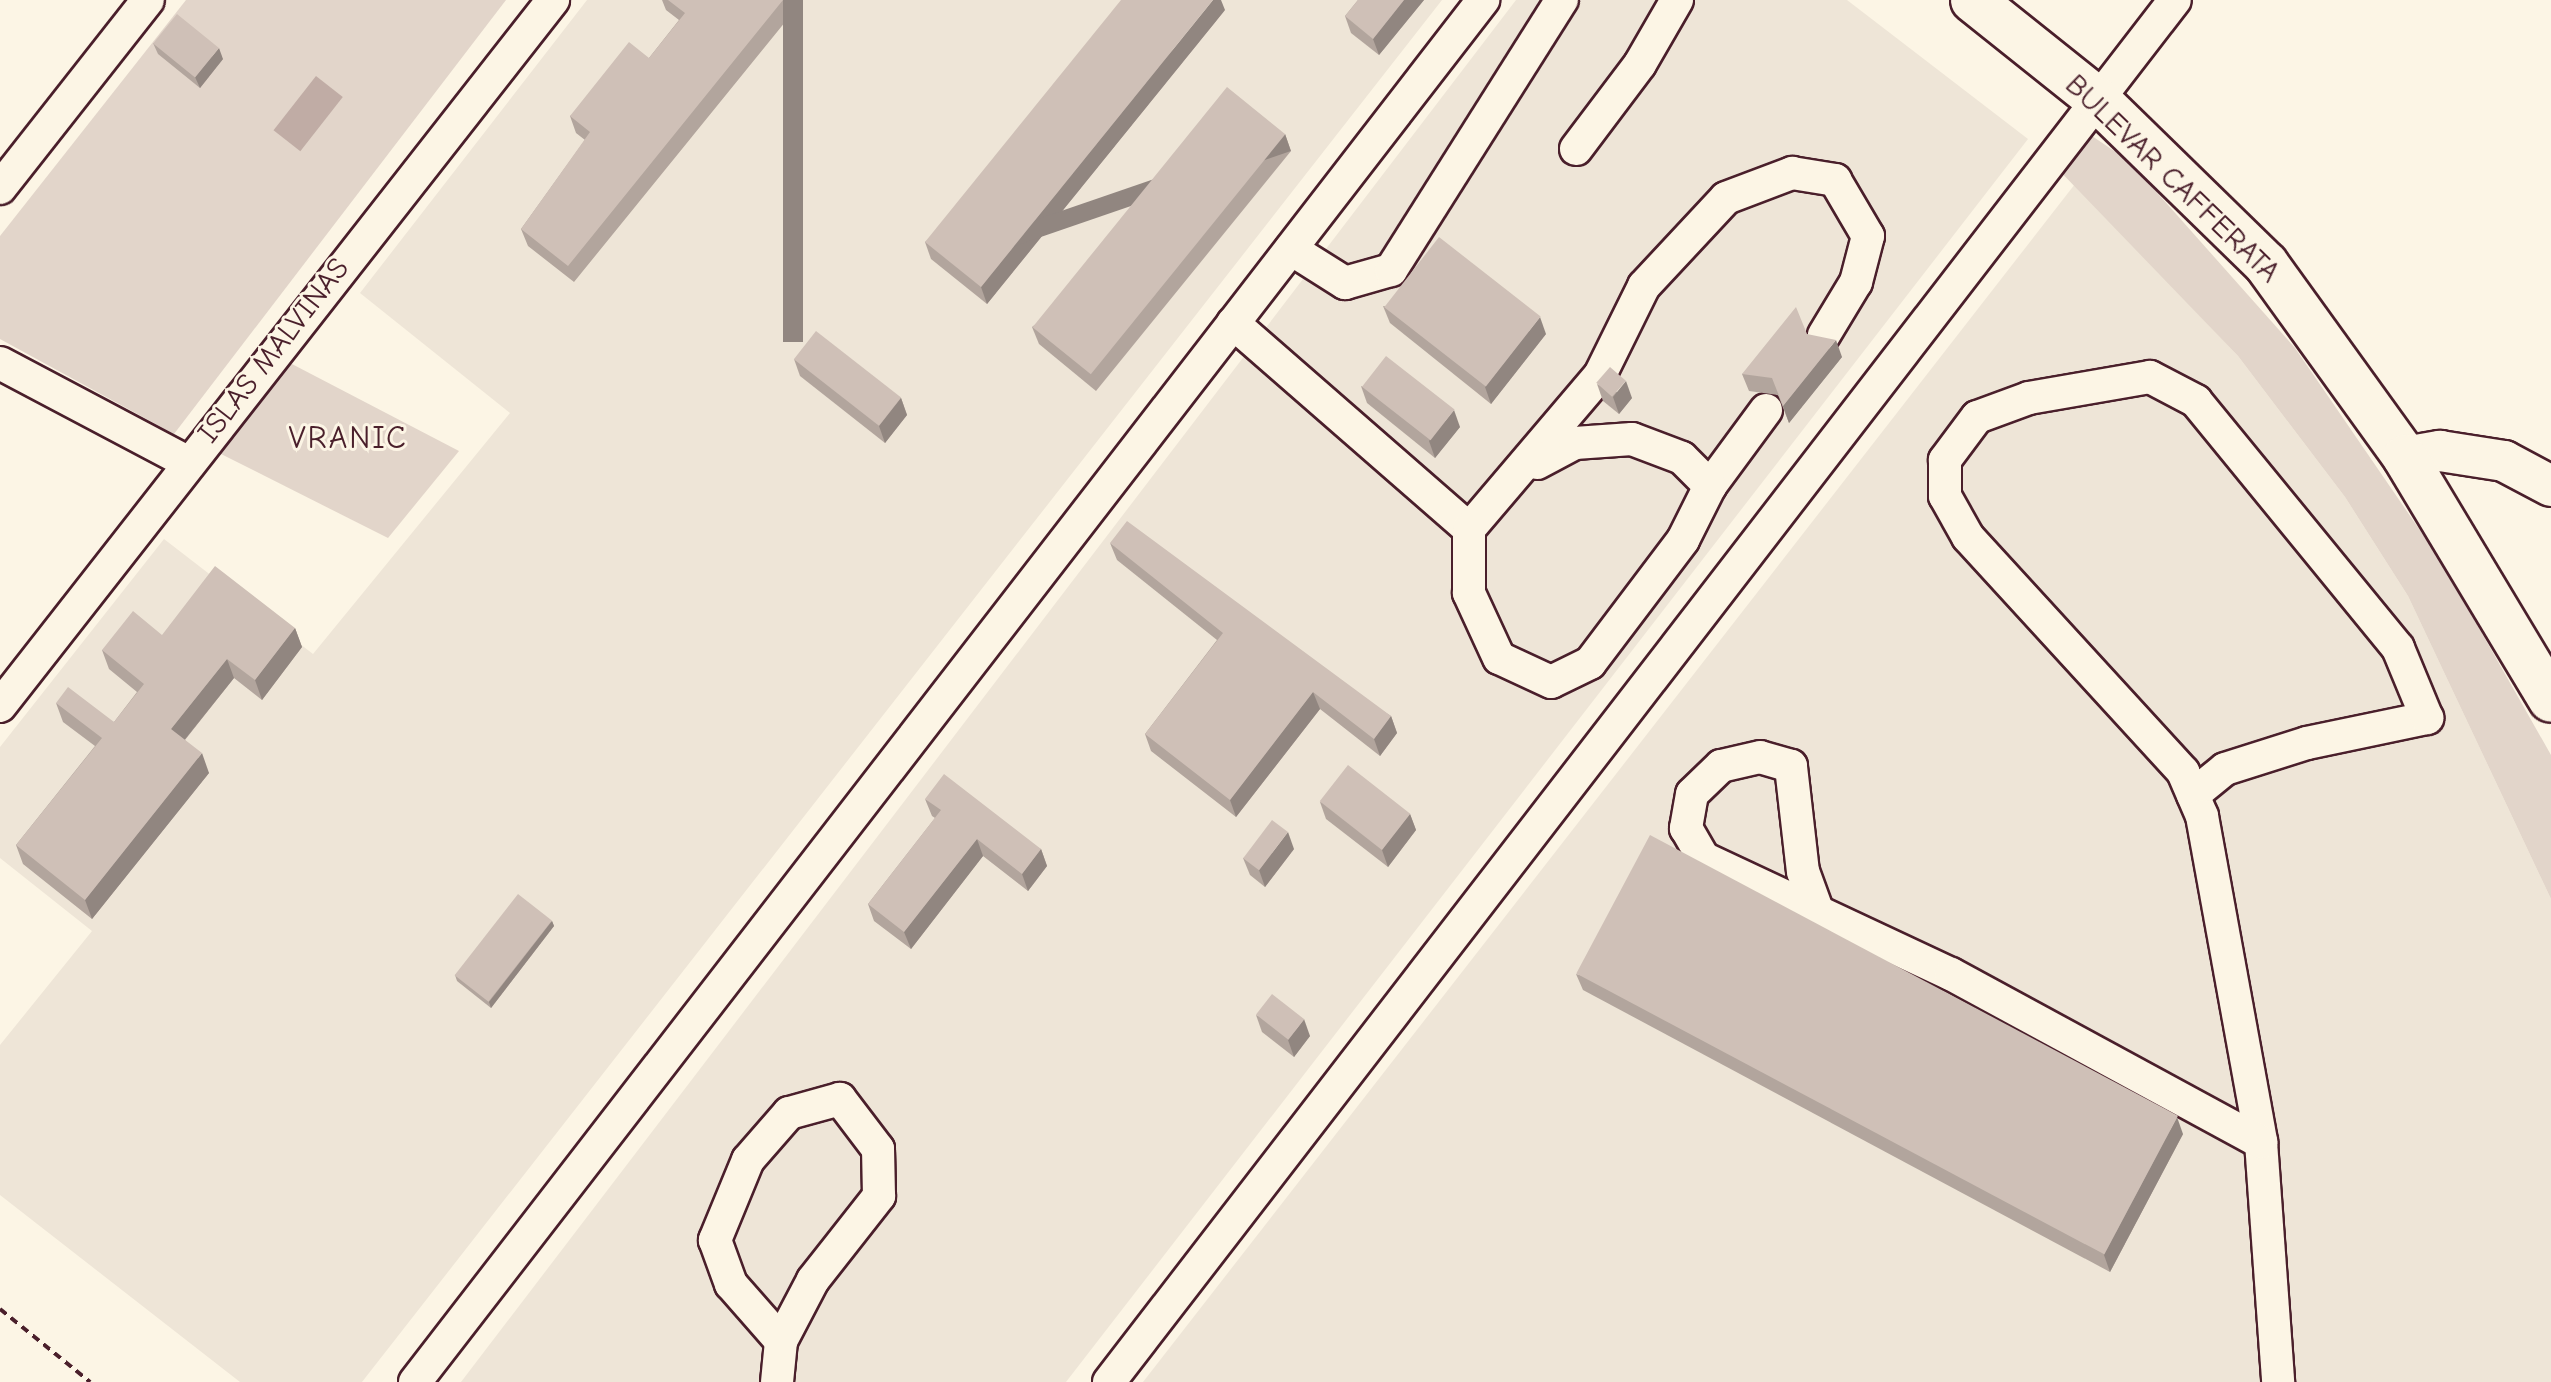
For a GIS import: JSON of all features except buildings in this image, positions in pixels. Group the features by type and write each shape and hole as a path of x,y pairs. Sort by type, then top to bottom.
{"highway":[{"name":"BULEVAR CAFFERATA","path":"1973,0 2097,99 2266,264 2405,457 2551,700"}],"main road":[{"path":"2405,457 2440,451 2504,461 2551,486"}],"street":[{"path":"1,182 148,0"},
{"name":"ISLAS MALVINAS","path":"0,706 187,462 553,0"},
{"path":"415,1382 1483,0"},
{"path":"1291,249 1345,283 1391,270 1562,0"},
{"path":"1576,149 1677,0"},
{"path":"1109,1382 2175,0"},
{"path":"1766,410 1710,486 1683,540 1590,663 1551,682 1499,658 1469,593 1469,529 1530,466 1600,375 1644,286 1726,198 1792,173 1835,180 1868,236 1856,282 1824,335"},
{"path":"1233,323 1469,529"},
{"path":"0,363 187,462"},
{"path":"2193,795 2225,769 2266,756 2427,718 2398,648 2196,401 2150,377 2029,398 1977,417 1945,460 1945,496 1968,537 2183,772 2193,795 2261,1142 2278,1382"},
{"path":"1530,466 1575,443 1632,439 1682,458 1710,486"},
{"path":"1816,907 1803,872 1791,766 1760,757 1721,766 1690,805 1686,828 1703,858 1777,898 1816,907 2261,1142"},
{"path":"777,1382 781,1341 813,1280 879,1196 878,1149 840,1099 789,1113 758,1149 715,1240 731,1284 781,1341"}],"path":[{"path":"0,1309 90,1382"}],"shaded area":[{"path":"186,0 506,0 174,434 0,339 0,236"},
{"path":"587,0 1442,0 362,1382 240,1382 0,1195 0,1045 92,931 0,858 0,747 164,539 313,654 510,413 360,293"},
{"path":"1516,0 1847,0 2028,139 1066,1382 461,1382"},
{"path":"316,76 343,97 300,151 274,130"},
{"path":"2092,136 2129,161 2295,348 2441,561 2551,755 2551,899 2408,596 2345,497 2238,356 2054,165"},
{"path":"2075,184 2238,356 2345,497 2408,596 2551,899 2551,1382 1143,1382"},
{"path":"290,363 459,451 388,538 217,452"}],"district":[{"name":"VRANIC","path":"348,438"}]}
